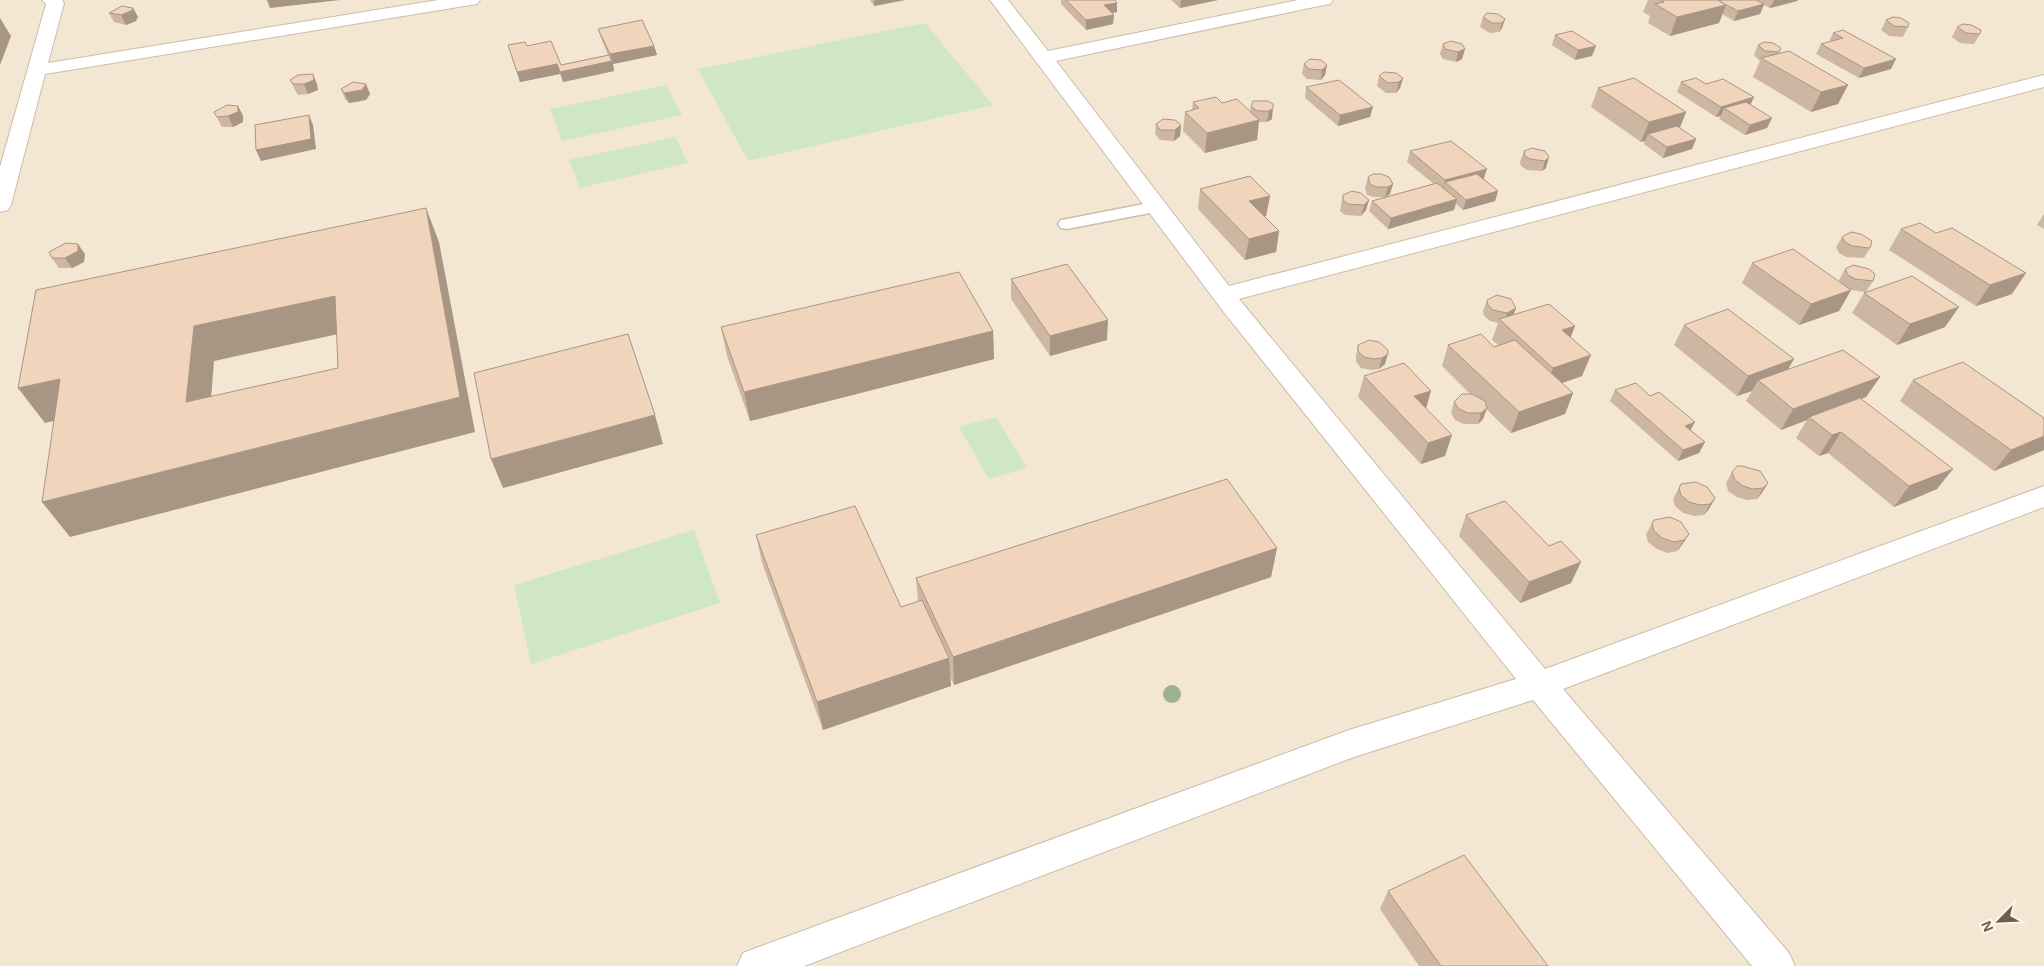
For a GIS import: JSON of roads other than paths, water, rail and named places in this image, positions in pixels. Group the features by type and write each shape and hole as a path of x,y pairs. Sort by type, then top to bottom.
{"street":[{"path":"0,205 4,179 55,3 51,0"},
{"path":"37,70 471,0"},
{"path":"999,0 1154,207 1224,295 1538,685 1776,966"},
{"path":"1044,58 1324,0"},
{"path":"1224,295 2044,81"},
{"path":"756,966 1349,744 1538,685 2044,496"}],"lane":[{"path":"1067,224 1154,207"}]}
